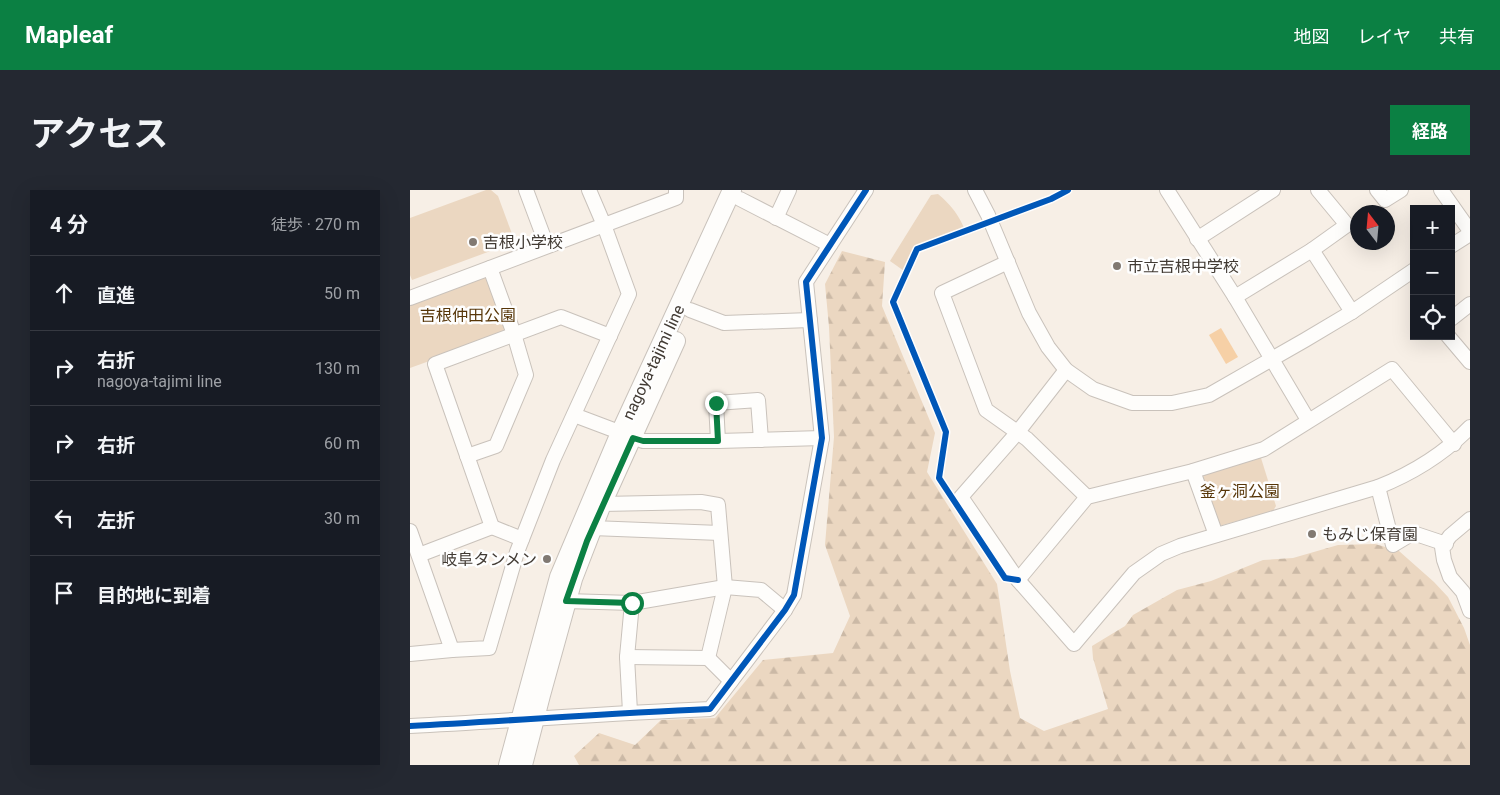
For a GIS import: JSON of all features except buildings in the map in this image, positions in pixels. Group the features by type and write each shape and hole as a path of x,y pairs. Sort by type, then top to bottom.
{"main road":[{"name":"nagoya-tajimi line","path":"523,765 527,720 559,577 589,502 626,436 690,310 739,193"},
{"name":"nagoya-tajimi line","path":"508,765 527,720 573,579 626,436 739,193"}],"street":[{"path":"526,190 547,246"},
{"path":"410,654 489,648 522,539 553,460 628,294 604,225 589,190"},
{"path":"410,298 676,198 676,190"},
{"path":"776,218 789,190"},
{"path":"410,726 630,712 710,709 785,610 794,595 822,438 806,282 866,190"},
{"path":"975,190 1029,313 1048,347 1066,370 1093,389 1132,403 1172,404 1208,395 1352,312 1410,273"},
{"path":"1167,190 1235,297 1308,420"},
{"path":"1197,239 1273,190"},
{"path":"1235,297 1312,250 1347,225 1318,190"},
{"path":"1377,190 1385,200 1401,190"},
{"path":"1440,190 1470,233 1455,243"},
{"path":"739,193 776,218 830,245"},
{"path":"1312,250 1352,312"},
{"path":"1008,262 942,293 986,410 1027,439 1087,497"},
{"path":"467,456 496,446 526,375 514,334 490,268"},
{"path":"1455,316 1470,304"},
{"path":"690,310 724,323 810,320"},
{"path":"492,527 435,364 561,317 610,336"},
{"path":"1451,340 1470,362"},
{"path":"1018,580 1087,497 1193,471 1264,449 1392,368 1454,444"},
{"path":"1066,370 1017,433 961,496 1018,580 1074,644 1124,584 1142,566 1161,554 1216,535 1378,487 1406,475 1430,461 1454,444 1470,427"},
{"path":"718,441 716,403 758,400 761,440"},
{"path":"574,415 643,441 822,438"},
{"path":"1193,471 1216,535"},
{"path":"1378,487 1393,545 1413,534 1446,544"},
{"path":"602,504 701,502 718,505 725,586 708,658"},
{"path":"1470,519 1450,536 1442,547 1450,577 1463,592 1470,611"},
{"path":"419,555 492,527 522,539"},
{"path":"592,528 720,533"},
{"path":"410,531 452,650"},
{"path":"566,601 632,603 725,586 761,590 785,610"},
{"path":"630,712 627,657 632,603"},
{"path":"627,657 708,658 731,681"}],"green space":[{"name":"吉根小学校","path":"486,190 491,190 498,196 515,242 412,280 410,275 410,218"},
{"path":"938,194 954,210 965,230 917,249 907,273 890,261 931,195"},
{"path":"842,251 885,262 882,306 935,433 927,472 997,584 1010,671 1020,718 1044,731 1108,709 1093,658 1092,646 1125,626 1133,615 1177,590 1211,581 1263,560 1293,558 1338,545 1375,544 1399,551 1434,582 1448,597 1464,628 1470,645 1470,765 579,765 574,756 599,733 635,745 661,720 715,718 763,660 833,653 850,616 825,545 834,437 825,284"},
{"name":"吉根仲田公園","path":"486,275 506,330 504,334 410,368 410,304"},
{"name":"釜ヶ洞公園","path":"1257,456 1261,458 1276,506 1273,511 1219,526 1215,523 1203,477 1206,472"}],"shaded area":[{"path":"1221,328 1238,357 1226,364 1209,335"}],"cycle path":[{"path":"410,726 710,709 785,610 794,595 822,438 806,282 866,190"},
{"path":"1018,580 1005,578 939,478 946,432 893,302 917,249 1051,199 1068,190"}],"place":[{"name":"吉根小学校","path":"473,242"},
{"name":"市立吉根中学校","path":"1117,266"},
{"name":"もみじ保育園","path":"1312,534"},
{"name":"岐阜タンメン","path":"547,559"}],"route":[{"path":"632,603 566,601 602,504 633,438 643,441 718,441 716,403"}]}
